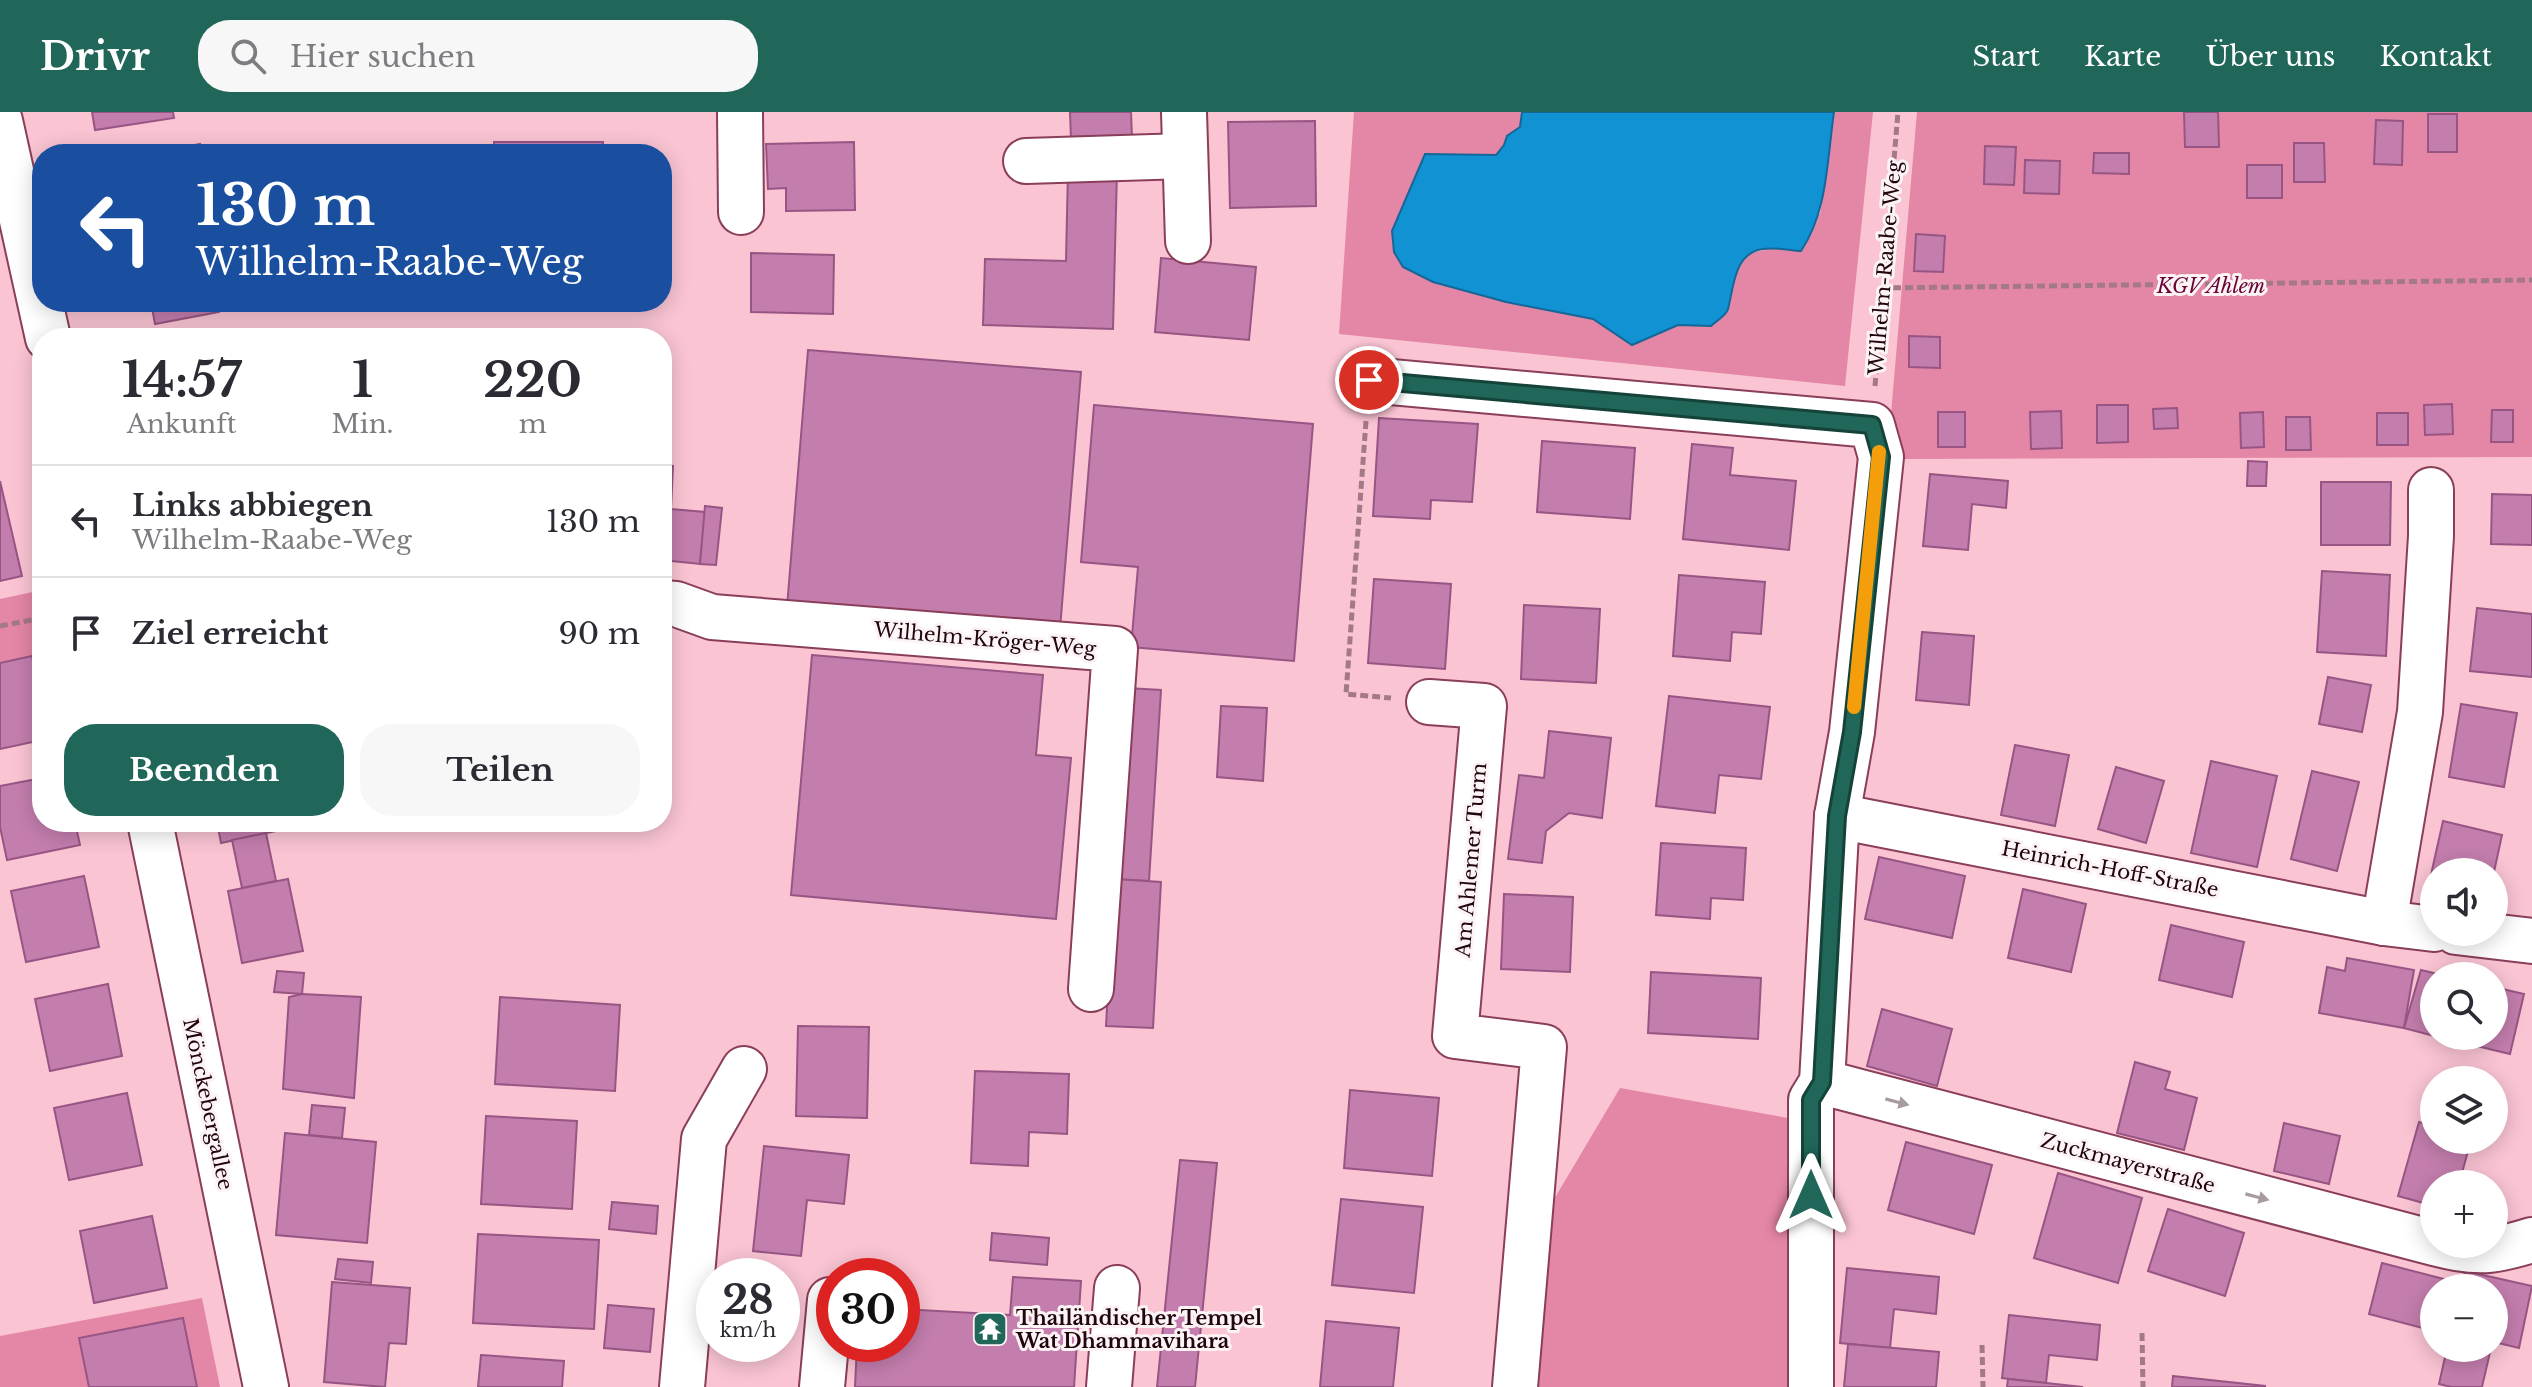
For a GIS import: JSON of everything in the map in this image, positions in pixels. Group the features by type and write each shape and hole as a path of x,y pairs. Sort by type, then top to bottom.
{"street":[{"path":"740,112 741,212"},
{"path":"1184,112 1188,241"},
{"path":"0,121 32,266"},
{"path":"1026,161 1185,156"},
{"path":"1369,380 1872,425 1881,457 1852,732 1837,816 1822,1082 1811,1100 1811,1387"},
{"path":"2384,923 2420,712 2431,490"},
{"name":"Wilhelm-Kröger-Weg","path":"672,604 712,617 1115,649 1091,989"},
{"name":"Am Ahlemer Turm","path":"1429,702 1484,706 1455,1036 1544,1047 1515,1387"},
{"name":"Heinrich-Hoff-Straße","path":"1837,816 2384,923 2420,927"},
{"name":"Mönckebergallee","path":"152,832 266,1387"},
{"path":"2508,938 2532,941"},
{"path":"682,1387 704,1139 744,1069"},
{"name":"Zuckmayerstraße","path":"1822,1082 2420,1240"},
{"name":"Zuckmayerstraße","path":"2508,1247 2532,1240"},
{"path":"1109,1387 1117,1288"},
{"path":"822,1387 824,1362"}],"path":[{"name":"Wilhelm-Raabe-Weg","path":"1872,425 1898,112"},
{"path":"1881,288 2532,280"},
{"path":"1369,380 1346,694 1429,702"},
{"path":"0,626 32,620"},
{"path":"2142,1333 2143,1387"},
{"path":"1982,1345 1983,1387"}],"green space":[{"path":"1354,112 1522,112 1520,127 1507,136 1496,155 1425,155 1433,282 1506,302 1594,319 1632,345 1678,325 1711,326 1727,312 1739,266 1751,253 1775,248 1820,214 1834,112 1873,112 1845,386 1339,334"},
{"name":"KGV Ahlem","path":"1917,112 2532,112 2532,457 1904,459 1895,452 1889,437"},
{"path":"32,592 32,656 0,663 0,599"},
{"path":"1620,1088 1799,1120 1795,1387 1531,1387 1550,1206"},
{"path":"202,1298 220,1387 0,1387 0,1336"}],"water":[{"path":"1522,112 1834,112 1825,184 1817,219 1801,251 1768,248 1746,257 1737,272 1727,312 1711,326 1678,325 1632,345 1593,319 1506,302 1433,282 1403,267 1394,252 1392,231 1425,154 1496,155 1507,136 1520,127"}],"building":[{"path":"92,112 173,112 174,118 95,130"},
{"path":"1070,112 1131,112 1132,138 1071,139"},
{"path":"2184,112 2218,112 2219,147 2185,147"},
{"path":"2428,114 2457,114 2457,152 2428,152"},
{"path":"2376,120 2403,121 2402,165 2374,164"},
{"path":"1315,121 1316,206 1230,208 1228,122"},
{"path":"494,142 603,142 603,144"},
{"path":"854,142 855,210 786,211 786,188 768,189 766,144"},
{"path":"2294,143 2324,143 2325,182 2294,182"},
{"path":"1985,146 2016,147 2014,185 1984,184"},
{"path":"2094,153 2129,153 2129,174 2093,173"},
{"path":"2025,160 2060,161 2059,194 2024,193"},
{"path":"2247,165 2282,165 2282,198 2247,198"},
{"path":"1068,169 1117,170 1113,329 983,325 985,259 1066,261"},
{"path":"1916,234 1945,236 1943,272 1914,271"},
{"path":"751,253 834,255 833,314 751,312"},
{"path":"1161,258 1256,267 1249,340 1155,332"},
{"path":"153,312 219,312 155,324"},
{"path":"1909,336 1940,337 1940,368 1909,367"},
{"path":"808,350 1081,372 1060,629 787,607"},
{"path":"2452,404 2453,434 2425,435 2424,405"},
{"path":"1094,405 1313,424 1294,661 1131,647 1138,567 1081,562"},
{"path":"2097,405 2128,405 2128,442 2097,443"},
{"path":"2177,408 2178,428 2154,429 2153,409"},
{"path":"2492,410 2513,410 2513,442 2491,442"},
{"path":"2061,411 2062,448 2031,449 2030,412"},
{"path":"1938,412 1965,412 1965,447 1938,447"},
{"path":"2263,412 2264,447 2241,448 2240,413"},
{"path":"2377,413 2408,413 2408,445 2377,445"},
{"path":"2286,417 2310,417 2311,450 2286,450"},
{"path":"1379,418 1478,424 1472,502 1431,500 1430,519 1373,516"},
{"path":"1542,441 1635,448 1630,519 1537,512"},
{"path":"1692,444 1733,448 1730,475 1796,481 1789,550 1683,539"},
{"path":"2248,461 2267,462 2266,486 2247,486"},
{"path":"1930,474 2008,481 2006,508 1972,504 1968,550 1923,546"},
{"path":"0,481 22,576 0,581"},
{"path":"2321,482 2391,482 2390,545 2321,545"},
{"path":"2492,494 2532,495 2532,545 2491,544"},
{"path":"705,506 722,508 716,565 700,564"},
{"path":"672,509 705,512 700,564 672,561"},
{"path":"2322,571 2390,575 2386,656 2317,652"},
{"path":"1679,575 1765,582 1761,634 1732,632 1730,661 1673,656"},
{"path":"1374,579 1451,584 1445,669 1368,663"},
{"path":"1524,605 1600,609 1596,683 1521,679"},
{"path":"2477,608 2532,614 2532,677 2470,671"},
{"path":"1922,632 1974,636 1969,705 1916,700"},
{"path":"812,655 1043,675 1036,755 1071,758 1056,919 791,895"},
{"path":"32,656 32,742 0,749 0,663"},
{"path":"2328,677 2371,685 2362,732 2319,724"},
{"path":"1127,688 1161,690 1149,881 1114,879"},
{"path":"1669,696 1770,707 1761,779 1719,775 1715,813 1656,806"},
{"path":"2461,704 2517,713 2504,787 2449,777"},
{"path":"1221,706 1267,708 1263,781 1217,777"},
{"path":"1549,731 1611,738 1602,818 1569,813 1546,831 1542,863 1508,859 1519,775 1544,778"},
{"path":"2015,745 2069,755 2055,826 2001,815"},
{"path":"2211,761 2277,776 2257,867 2191,853"},
{"path":"2116,767 2164,781 2146,843 2098,829"},
{"path":"2312,771 2359,782 2337,871 2291,859"},
{"path":"32,780 32,832 77,832 80,845 7,860 0,827 0,786"},
{"path":"2443,821 2502,835 2497,858 2435,858"},
{"path":"219,832 272,832 221,843"},
{"path":"266,833 276,881 242,888 232,840"},
{"path":"1661,843 1746,848 1743,900 1711,898 1710,919 1656,915"},
{"path":"1879,857 1965,876 1952,938 1865,919"},
{"path":"84,876 99,947 26,962 11,891"},
{"path":"288,879 303,951 242,963 228,891"},
{"path":"1114,879 1161,882 1153,1028 1106,1026"},
{"path":"2023,889 2086,904 2071,972 2008,958"},
{"path":"1504,894 1573,897 1570,972 1501,969"},
{"path":"2171,925 2244,942 2232,997 2159,980"},
{"path":"2347,958 2414,970 2404,1028 2319,1013 2327,967 2345,971"},
{"path":"277,971 304,973 302,994 274,992"},
{"path":"1651,972 1761,978 1758,1039 1648,1033"},
{"path":"2420,973 2420,1032 2404,1028"},
{"path":"108,984 122,1056 50,1071 35,999"},
{"path":"2508,990 2524,994 2510,1054 2493,1050 2508,1050"},
{"path":"302,994 361,997 354,1098 283,1089 289,997"},
{"path":"500,997 620,1005 615,1091 495,1084"},
{"path":"1882,1009 1952,1029 1937,1086 1867,1066"},
{"path":"798,1026 869,1027 867,1118 796,1116"},
{"path":"2135,1062 2170,1072 2165,1089 2197,1098 2184,1150 2117,1133"},
{"path":"975,1071 1069,1074 1067,1134 1029,1132 1028,1166 971,1163"},
{"path":"1350,1090 1439,1098 1432,1176 1344,1168"},
{"path":"127,1093 142,1165 69,1180 54,1108"},
{"path":"312,1105 345,1108 342,1138 309,1135"},
{"path":"486,1116 577,1121 572,1209 481,1204"},
{"path":"2419,1122 2420,1154 2467,1154 2463,1170 2420,1170 2420,1202 2398,1196"},
{"path":"2284,1123 2340,1136 2329,1184 2274,1171"},
{"path":"285,1133 376,1142 367,1243 276,1235"},
{"path":"1906,1142 1992,1165 1974,1234 1888,1210"},
{"path":"764,1146 849,1155 844,1204 807,1200 801,1256 753,1251"},
{"path":"1180,1160 1217,1163 1195,1387 1157,1387"},
{"path":"2058,1173 2142,1198 2118,1283 2034,1258"},
{"path":"1341,1199 1423,1207 1414,1293 1332,1285"},
{"path":"612,1202 658,1206 656,1234 609,1229"},
{"path":"2168,1209 2244,1233 2225,1296 2148,1271"},
{"path":"152,1216 167,1288 94,1303 80,1231"},
{"path":"992,1233 1049,1238 1047,1265 990,1260"},
{"path":"478,1234 599,1240 594,1329 473,1323"},
{"path":"338,1259 373,1262 371,1283 335,1279"},
{"path":"2382,1263 2424,1274 2420,1274 2420,1327 2369,1314"},
{"path":"1847,1268 1939,1277 1936,1314 1894,1309 1890,1348 1840,1343"},
{"name":"Thailändischer Tempel Wat Dhammavihara","path":"1013,1277 1081,1281 1074,1387 855,1387 856,1362 920,1362 920,1310 1010,1315"},
{"path":"2508,1281 2532,1286 2519,1348 2508,1345"},
{"path":"332,1282 410,1288 406,1344 389,1343 385,1387 324,1382"},
{"path":"608,1305 654,1309 650,1352 604,1348"},
{"path":"2009,1315 2100,1325 2097,1360 2049,1355 2046,1383 2002,1378"},
{"path":"183,1318 197,1387 89,1387 79,1338"},
{"path":"1326,1321 1399,1328 1393,1387 1320,1387"},
{"path":"1848,1344 1939,1352 1936,1387 1844,1387"},
{"path":"481,1355 564,1361 562,1387 478,1387"},
{"path":"2444,1362 2488,1362 2482,1387 2439,1384"},
{"path":"2173,1376 2265,1386 2265,1387 2172,1387"},
{"path":"2008,1379 2046,1383 2083,1387 2007,1387"}],"slow traffic":[{"path":"1854,707 1881,457 1879,452"}],"place":[{"name":"Thailändischer Tempel Wat Dhammavihara","path":"990,1329"}],"route":[{"path":"1369,380 1872,425 1881,457 1852,732 1837,816 1822,1082 1811,1100 1811,1195"}]}
